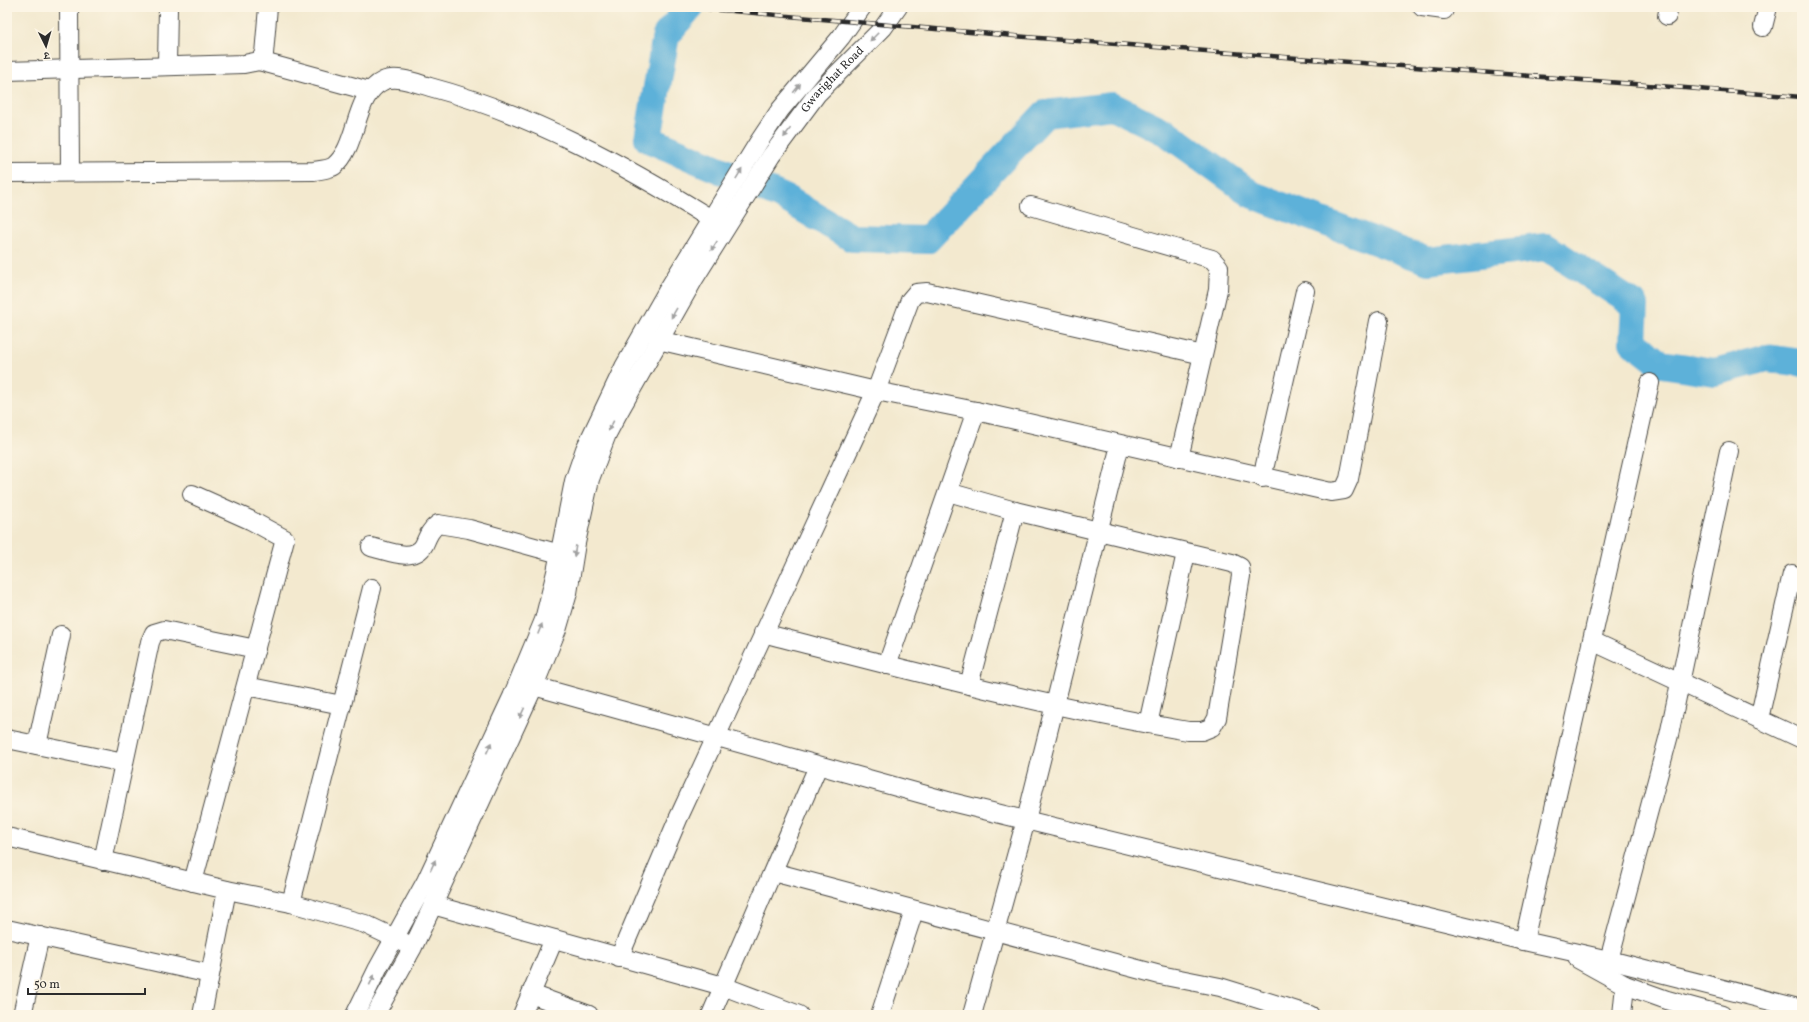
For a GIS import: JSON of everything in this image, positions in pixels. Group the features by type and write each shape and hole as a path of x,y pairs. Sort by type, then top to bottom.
{"street":[{"path":"69,7 70,172"},
{"path":"167,66 168,7"},
{"path":"259,61 264,54 268,7"},
{"path":"376,1015 413,947 433,905 534,686 558,628 568,593 576,543 590,479 607,434 658,340 758,143 780,110 841,37 862,7"},
{"name":"Gwarighat Road","path":"722,212 771,156 817,94 883,28 898,7"},
{"path":"1422,7 1444,10"},
{"path":"1763,27 1768,7"},
{"path":"7,71 244,64 259,61 369,91"},
{"path":"7,173 314,171 333,167 343,155 369,91 384,81 400,79 455,94 508,113 601,154 658,186 722,212"},
{"path":"1031,206 1212,259 1219,267 1218,290 1179,458"},
{"path":"355,1015 378,968 426,881 512,697 544,620 560,554 574,481 585,449 624,367 722,212"},
{"path":"1262,478 1305,291"},
{"path":"619,958 716,736 876,391 910,300 916,293 927,292 1203,355"},
{"path":"658,340 876,391 976,411 1262,478 1331,492 1344,490 1349,479 1379,321"},
{"path":"1524,941 1650,383"},
{"path":"887,665 976,411"},
{"path":"972,1015 1026,820 1120,445"},
{"path":"1609,960 1669,735 1679,681 1730,451"},
{"path":"763,633 887,665 1054,705 1188,731 1202,731 1212,727 1217,718 1241,576 1240,567 1232,563 1099,532 1015,511 948,492"},
{"path":"192,494 250,520 285,539 193,882"},
{"path":"969,685 1015,511"},
{"path":"371,547 413,555 420,552 432,529 438,524 469,529 560,554"},
{"path":"1148,724 1186,553"},
{"path":"1759,719 1792,574"},
{"path":"292,902 372,588"},
{"path":"103,861 150,642 154,633 164,630 256,649"},
{"path":"37,745 61,634"},
{"path":"1592,641 1802,739"},
{"path":"246,686 342,705"},
{"path":"534,686 951,802 1524,941 1609,960 1802,1009"},
{"path":"7,739 124,764"},
{"path":"711,1015 818,766"},
{"path":"7,838 226,890 292,902 365,924 413,947"},
{"path":"773,872 914,911 1160,975 1220,987 1310,1015"},
{"path":"202,1015 226,890"},
{"path":"433,905 723,986 798,1015"},
{"path":"880,1015 914,911"},
{"path":"7,929 210,974"},
{"path":"22,1015 40,936"},
{"path":"522,1015 554,940"},
{"path":"1560,949 1625,985 1667,1000 1722,1015"},
{"path":"1622,1015 1625,985"},
{"path":"531,994 589,1015"}],"waterway":[{"path":"690,7 666,35 648,139 785,198 852,238 927,240 1045,114 1112,106 1167,133 1253,195 1428,261 1546,247 1635,305 1633,342 1661,364 1715,372 1767,358 1802,363"}],"railway":[{"path":"687,7 1026,37 1802,97"}]}
